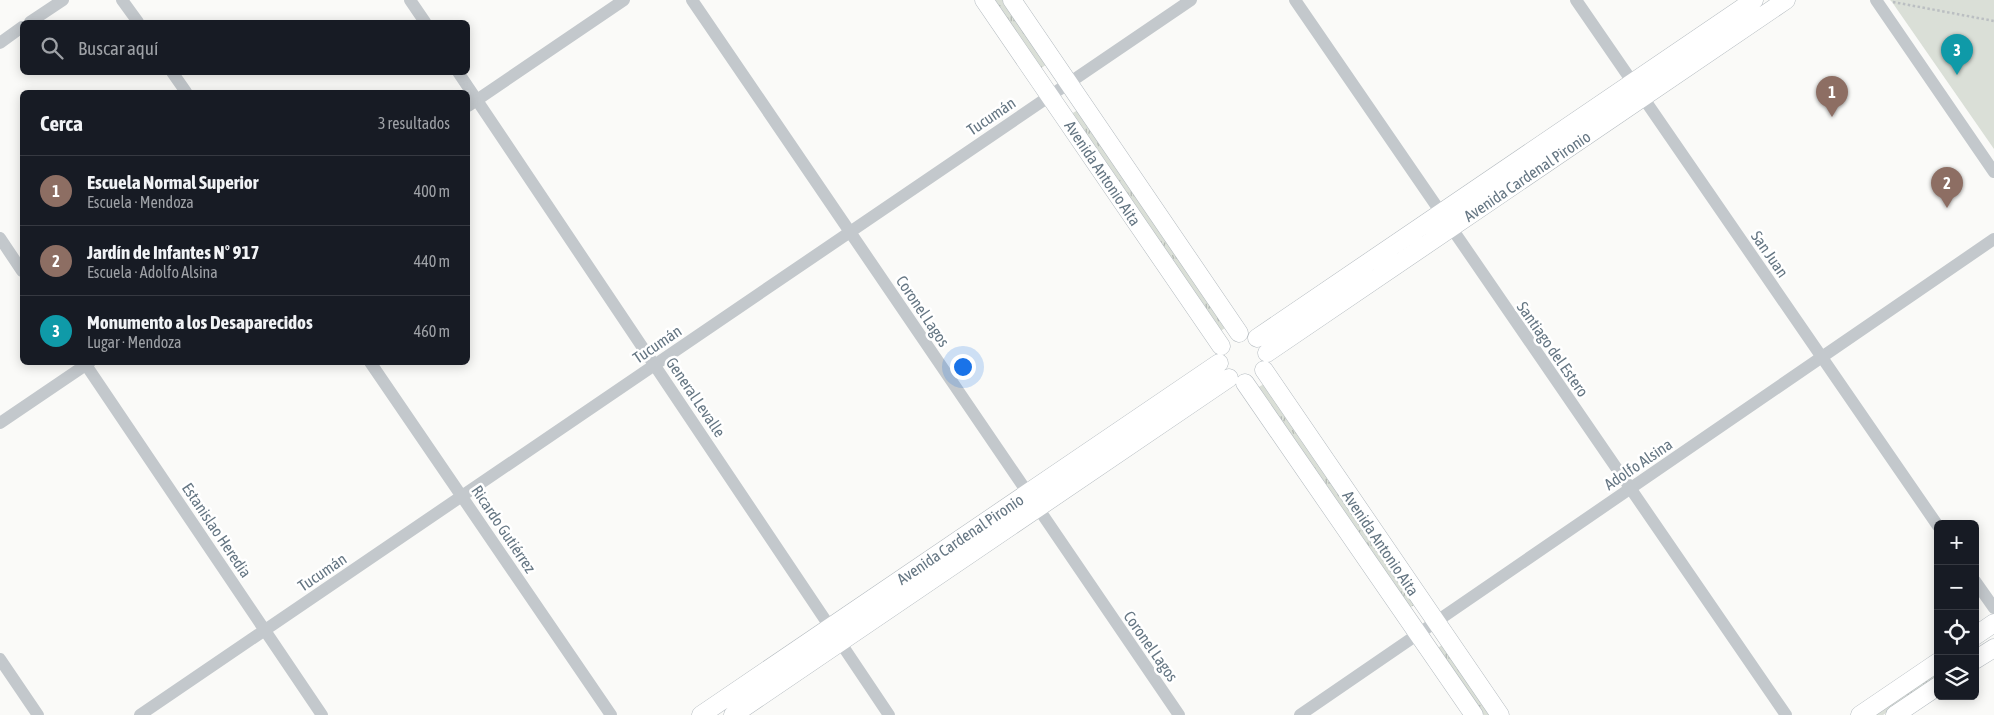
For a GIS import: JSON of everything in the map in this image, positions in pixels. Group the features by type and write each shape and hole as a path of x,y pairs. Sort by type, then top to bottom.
{"main road":[{"name":"Avenida Antonio Aita","path":"984,0 1050,96 1220,355"},
{"name":"Avenida Antonio Aita","path":"1012,0 1239,333"},
{"name":"Avenida Cardenal Pironio","path":"1257,338 1754,0"},
{"name":"Avenida Cardenal Pironio","path":"1267,353 1786,0"},
{"path":"1239,333 1247,333 1257,338 1263,344 1267,353 1267,364 1255,379 1237,380 1222,372 1220,355 1227,339 1239,333"},
{"name":"Avenida Cardenal Pironio","path":"701,715 1027,494 1220,355"},
{"name":"Avenida Antonio Aita","path":"1264,370 1500,715"},
{"name":"Avenida Antonio Aita","path":"1237,380 1474,715"},
{"name":"Avenida Cardenal Pironio","path":"733,715 1037,509 1237,380"},
{"path":"1979,633 1994,624"},
{"path":"1979,657 1994,648"},
{"path":"1860,715 1934,665"},
{"path":"1895,715 1934,689"}],"street":[{"path":"33,20 63,0"},
{"path":"122,0 137,20"},
{"path":"410,0 424,20"},
{"path":"472,103 624,0"},
{"name":"Coronel Lagos","path":"692,0 1179,715"},
{"name":"Tucumán","path":"140,715 1191,0"},
{"name":"Santiago del Estero","path":"1295,0 1786,715"},
{"name":"San Juan","path":"1576,0 1934,520"},
{"path":"1876,0 1994,172"},
{"path":"0,43 20,28"},
{"path":"174,75 185,90"},
{"name":"General Levalle","path":"459,75 466,90"},
{"name":"General Levalle","path":"472,103 655,365 889,715"},
{"path":"0,238 20,268"},
{"name":"Adolfo Alsina","path":"1300,715 1994,239"},
{"path":"0,424 84,365"},
{"name":"Estanislao Heredia","path":"88,365 322,715"},
{"name":"Ricardo Gutiérrez","path":"372,365 611,715"},
{"path":"1979,587 1994,608"},
{"path":"0,659 38,715"}],"path":[{"path":"1892,2 1994,21"}],"green space":[{"path":"994,0 1003,0 1047,64 1040,69"},
{"path":"1890,0 1994,0 1994,149 1892,2"},
{"path":"1078,110 1225,328 1219,332 1071,114"},
{"path":"1264,384 1416,604 1409,608 1257,388"},
{"path":"1444,643 1494,715 1484,715 1438,648"},
{"path":"1934,671 1934,681 1883,715 1868,715"}],"place":[{"name":"Monumento a los Desaparecidos","path":"1957,75"},
{"name":"Escuela Normal Superior","path":"1832,117"},
{"name":"Jardín de Infantes N° 917","path":"1947,208"}]}
